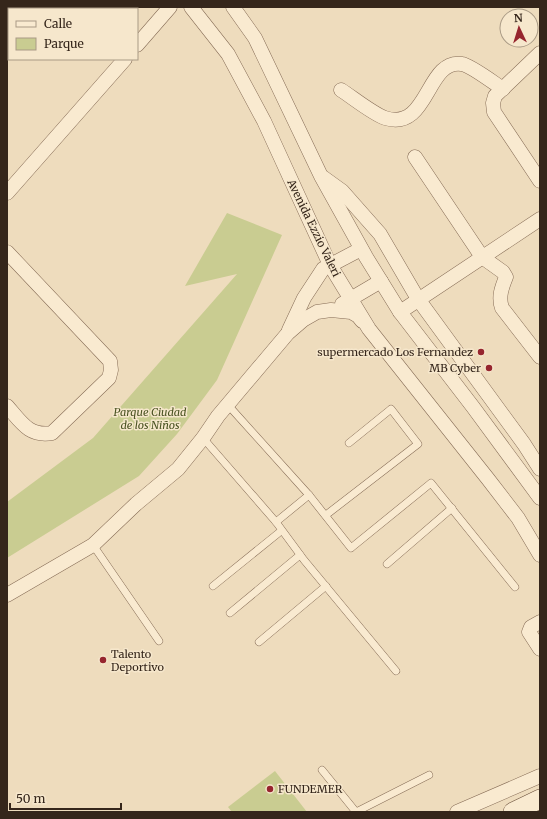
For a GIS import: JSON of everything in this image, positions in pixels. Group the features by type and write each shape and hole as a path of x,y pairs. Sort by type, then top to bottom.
{"street":[{"path":"138,44 170,7"},
{"name":"Avenida Ezzio Valeri","path":"191,7 228,54 264,121 330,265 369,329 518,518 540,555"},
{"path":"233,7 255,38 321,176 361,249 400,312 511,457 540,498"},
{"path":"540,53 496,96 493,103 494,112 540,181"},
{"path":"7,193 124,60"},
{"path":"341,90 384,118 400,120 413,114 443,69 454,63 464,64 503,89"},
{"path":"415,157 482,257 503,272 506,277 501,292 500,302 502,308 540,357"},
{"path":"321,176 342,191 380,234 418,299 524,444 540,469"},
{"path":"400,312 540,219"},
{"path":"288,333 314,280 323,269 361,249"},
{"path":"7,252 110,361 112,370 109,378 52,433 41,435 33,432 7,406"},
{"path":"331,310 381,281"},
{"path":"7,595 93,545 136,504 178,469 203,438 218,416 288,333 310,315 331,310 342,310 358,316 369,329"},
{"path":"511,457 524,444"},
{"path":"540,622 531,627 529,632 540,649"},
{"path":"457,812 540,776"},
{"path":"513,812 540,799"}],"lane":[{"path":"228,405 326,514 351,548 431,482 515,586"},
{"path":"326,514 418,444 391,409 349,443"},
{"path":"203,438 276,522 281,531 300,555 396,671"},
{"path":"276,522 309,495"},
{"path":"387,564 452,508"},
{"path":"213,586 281,531"},
{"path":"93,545 159,641"},
{"path":"230,613 300,555"},
{"path":"259,642 326,586"},
{"path":"322,770 356,812 429,775"}],"green space":[{"name":"Parque Ciudad de los Niños","path":"227,213 282,235 217,380 177,434 139,476 7,558 7,502 93,438 237,274 185,286"},
{"name":"FUNDEMER","path":"275,771 307,812 232,812 228,807"}],"place":[{"name":"supermercado Los Fernandez","path":"481,352"},
{"name":"MB Cyber","path":"489,368"},
{"name":"Talento Deportivo","path":"103,660"},
{"name":"FUNDEMER","path":"270,789"}]}
